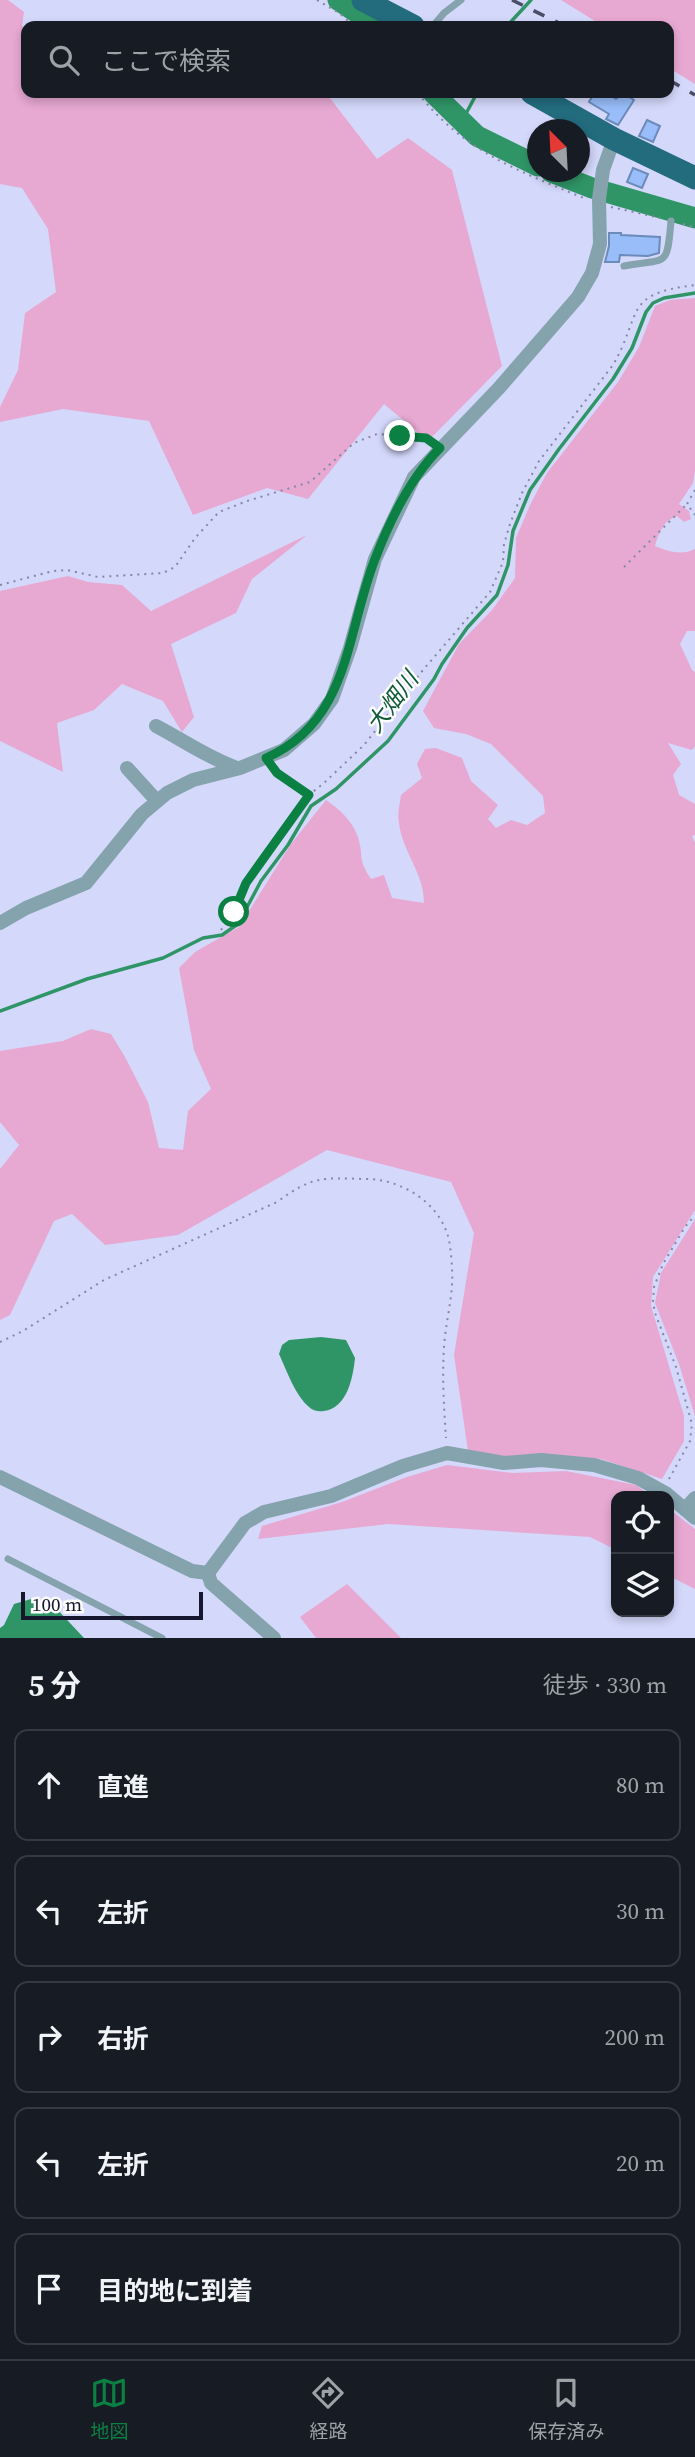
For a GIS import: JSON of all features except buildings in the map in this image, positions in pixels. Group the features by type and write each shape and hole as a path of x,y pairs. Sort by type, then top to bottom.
{"highway":[{"path":"363,0 403,21"},
{"path":"541,98 614,139 695,178"}],"street":[{"path":"0,923 26,908 86,883 142,814 167,793 192,780 239,768 284,750 314,724 331,699 350,648 375,559 414,477 499,388 579,297 592,273 600,244 603,170 614,139"},
{"path":"156,726 208,757 239,768"},
{"path":"127,768 158,801"},
{"path":"208,1573 245,1523 264,1512 331,1496 403,1466 447,1454 504,1463 541,1460 594,1465 638,1478 662,1491"},
{"path":"0,1477 192,1572 208,1573"},
{"path":"674,1498 692,1508"},
{"path":"208,1573 211,1583 274,1638"}],"lane":[{"path":"437,21 461,0"},
{"path":"624,266 665,259 671,221"},
{"path":"8,1559 162,1638"}],"path":[{"path":"317,0 348,21"},
{"path":"422,98 429,108 468,142 504,164 695,228"},
{"path":"220,930 234,912 246,883 309,795 363,746 490,592 503,562 504,544 510,524 533,472 554,440 613,365 638,306 658,292 695,285"},
{"path":"0,585 53,571 67,570 98,578 163,573 175,567 195,538 219,512 247,500 310,482 342,453 366,437 422,437 440,448"},
{"path":"624,567 687,504 695,490"},
{"path":"687,504 695,515"},
{"path":"266,758 277,773 309,795"},
{"path":"0,1342 23,1331 104,1280 277,1202 301,1185 320,1178 378,1179 408,1190 430,1204 448,1236 452,1285 446,1322 443,1378 447,1454"},
{"path":"668,1491 670,1477 690,1441 692,1424 676,1367 655,1313 654,1287 663,1264 695,1215"}],"shaded area":[{"path":"0,0 8,0 24,12 21,21 21,98 330,98 377,159 408,138 452,170 502,366 428,441 384,404 308,499 267,488 193,515 149,421 63,409 0,422 0,407 18,370 25,313 56,292 48,229 22,188 0,184"},
{"path":"561,0 695,0 695,84 674,71 674,21 595,21"},
{"path":"695,298 695,471 693,483 679,504 689,511 691,519 684,522 677,516 668,521 655,546 680,552 695,549 695,631 687,631 680,644 695,672 695,746 692,750 668,743 681,764 673,775 679,795 695,804 695,835 692,836 695,843 695,1210 653,1277 651,1306 684,1416 684,1441 662,1479 601,1459 553,1455 509,1457 468,1451 454,1355 474,1233 451,1182 327,1150 178,1235 105,1245 72,1214 54,1221 10,1315 0,1320 0,1169 19,1145 0,1122 0,1051 63,1041 91,1029 111,1034 148,1102 159,1148 183,1150 188,1111 211,1089 194,1050 179,968 195,952 239,927 291,844 326,800 352,825 360,844 362,862 371,879 384,875 392,898 424,903 421,882 404,843 398,816 401,795 422,778 417,764 425,749 436,748 462,758 471,781 498,805 488,819 496,828 511,820 527,825 545,813 543,796 491,744 466,734 434,728 423,711 459,644 492,610 515,578 516,538 530,505 547,473 618,382 639,347 655,306 670,300"},
{"path":"307,535 252,579 236,613 171,644 194,717 182,732 163,701 122,684 94,710 57,723 63,772 0,741 0,591 68,576 88,582 122,585 151,611"},
{"path":"695,1219 695,1416 679,1364 655,1303 661,1273"},
{"path":"321,1337 346,1340 355,1358 353,1374 343,1398 332,1409 320,1411 304,1402 279,1354 282,1345 289,1340"},
{"path":"447,1465 513,1473 566,1471 636,1485 644,1491 611,1491 611,1548 590,1537 388,1524 258,1539 262,1526 342,1502"},
{"path":"674,1513 695,1529 695,1589 674,1578"},
{"path":"347,1584 401,1638 316,1638 300,1617"},
{"path":"31,1599 55,1607 84,1638 0,1638 0,1628 14,1604"}],"waterway":[{"path":"338,0 370,21"},
{"path":"512,21 531,0"},
{"path":"438,98 477,136 527,161"},
{"path":"462,121 474,98"},
{"path":"577,182 695,218"},
{"name":"大畑川","path":"0,1011 87,979 163,958 203,938 222,935 238,924 261,881 288,845 311,806 336,789 388,741 434,679 467,628 497,595 508,565 513,531 530,490 613,379 632,348 646,312 653,303 664,298 695,293"}],"railway":[{"path":"512,0 555,21"},
{"path":"674,83 695,95"}],"route":[{"path":"234,912 246,883 309,795 277,773 266,758 284,750 297,740 314,724 331,699 350,648 375,559 414,477 440,448 426,438 400,436"}]}
